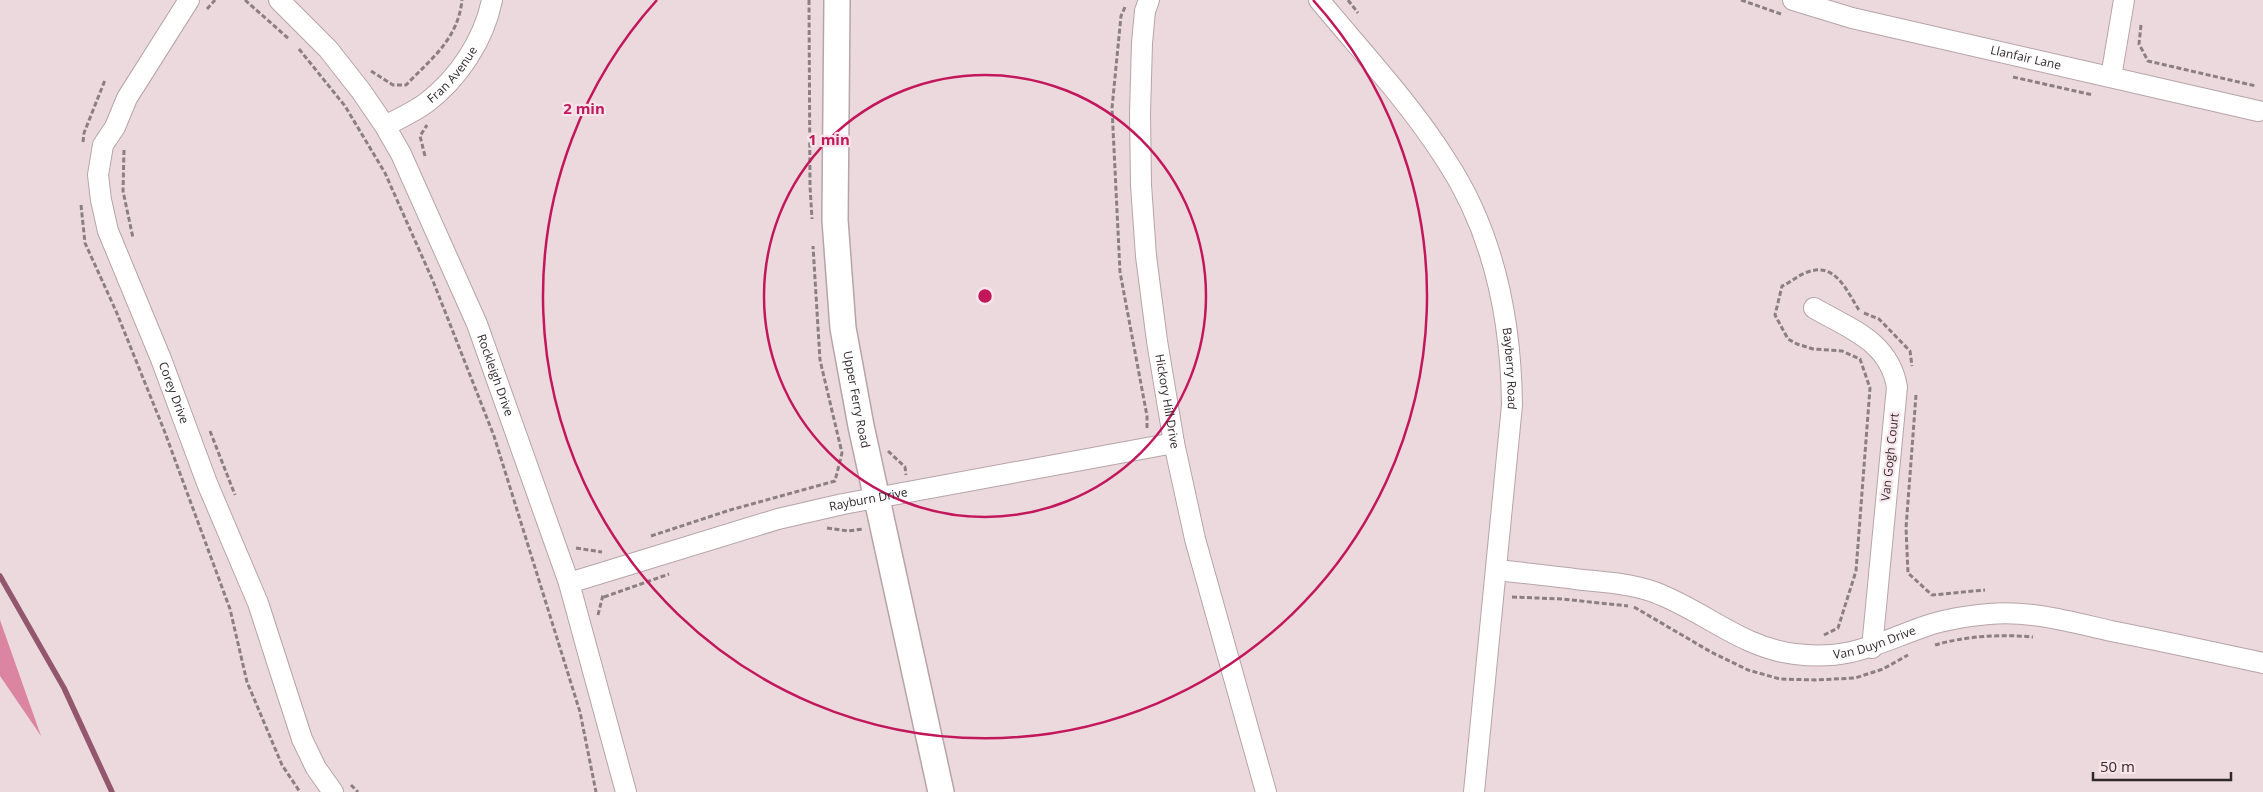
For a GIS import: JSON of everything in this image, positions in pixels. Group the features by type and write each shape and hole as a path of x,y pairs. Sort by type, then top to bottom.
{"main road":[{"name":"Upper Ferry Road","path":"837,0 834,220 843,328 861,426 942,792"}],"street":[{"name":"Rockleigh Drive","path":"279,0 328,49 385,126 402,154 477,324 569,583 626,792"},
{"name":"Fran Avenue","path":"385,126 425,104 446,85 466,60 480,36 492,0"},
{"name":"Hickory Hill Drive","path":"1149,0 1145,11 1142,43 1141,185 1146,256 1157,341 1174,443 1195,539 1266,792"},
{"name":"Bayberry Road","path":"1319,0 1420,122 1447,160 1469,200 1490,251 1506,315 1512,360 1512,405 1474,792"},
{"name":"Llanfair Lane","path":"1793,0 1852,18 2258,111"},
{"path":"2111,77 2124,0"},
{"name":"Corey Drive","path":"196,6 127,98 115,127 103,145 98,175 101,200 108,231 161,359 207,483 258,603 302,739 316,768 340,786"},
{"name":"Van Gogh Court","path":"1814,308 1877,345 1895,372 1897,387 1872,648"},
{"name":"Rayburn Drive","path":"569,583 778,519 907,492 1174,443"},
{"name":"Van Duyn Drive","path":"1496,570 1624,584 1653,592 1680,604 1744,640 1767,648 1794,654 1822,656 1852,653 1872,648 1927,626 1961,617 1992,614 2027,615 2263,663"}],"path":[{"path":"196,6 215,0"},
{"path":"245,0 295,45 345,106 385,173 425,263 494,436 580,712 596,792"},
{"path":"393,85 406,84 448,42 460,12 462,0"},
{"path":"809,0 812,224"},
{"path":"1348,0 1362,19"},
{"path":"2142,18 2139,44 2148,61 2256,86"},
{"path":"425,159 420,136 429,123"},
{"path":"125,146 123,155 123,191 135,247"},
{"path":"647,537 730,510 835,481 842,453 820,360 813,244"},
{"path":"1822,636 1838,628 1856,571 1870,388 1860,359 1842,351 1813,349 1788,339 1775,315 1782,286 1811,271 1830,271 1840,280 1858,310 1879,319 1910,351 1913,371"},
{"path":"1916,391 1917,401 1906,528 1908,573 1932,595 1985,590"},
{"path":"207,424 235,497"},
{"path":"884,448 905,467 907,492"},
{"path":"818,527 848,531 883,526"},
{"path":"576,548 601,552 610,549"},
{"path":"604,597 678,571"},
{"path":"1510,606 1511,597 1562,599 1633,607 1710,652 1748,670 1780,679 1855,678 1884,668 1912,652"},
{"path":"1930,647 1947,641 2007,635 2033,637"},
{"path":"340,786 358,792"}],"shaded area":[{"path":"0,620 41,736 0,676"}],"waterway":[{"path":"0,576 64,688 112,792"}]}
